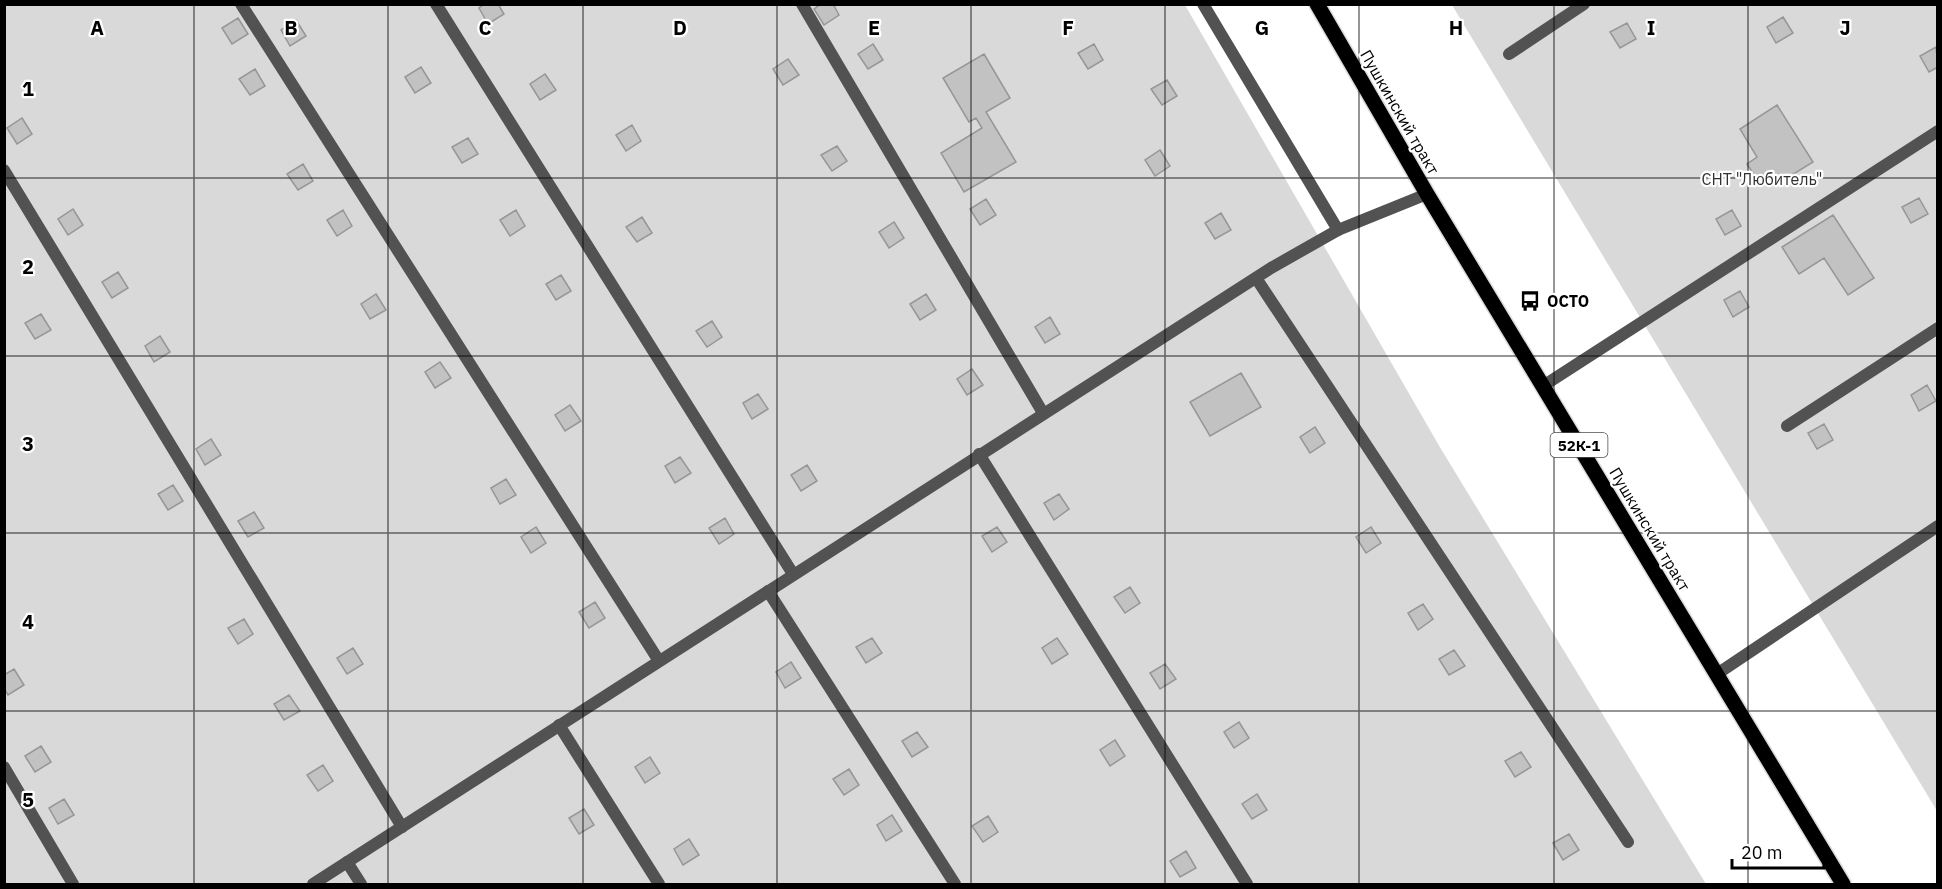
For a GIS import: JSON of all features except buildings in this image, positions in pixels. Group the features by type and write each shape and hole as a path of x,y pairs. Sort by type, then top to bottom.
{"main road":[{"name":"Пушкинский тракт","path":"1317,4 1427,194 1843,885"}],"street":[{"path":"240,4 659,661"},
{"path":"436,4 793,574"},
{"path":"802,4 1043,413"},
{"path":"1203,4 1338,230"},
{"path":"1509,54 1584,4"},
{"path":"1543,386 1938,131"},
{"path":"4,170 402,827"},
{"path":"313,885 979,454 1256,278 1338,230 1427,194"},
{"path":"1256,278 1628,842"},
{"path":"1787,426 1938,328"},
{"path":"979,454 1247,885"},
{"path":"1716,674 1938,526"},
{"path":"768,591 955,885"},
{"path":"559,725 659,885"},
{"path":"4,767 73,885"},
{"path":"347,862 361,885"}],"green space":[{"path":"5,4 1185,5 1441,449 1706,884 5,884"},
{"name":"СНТ \"Любитель\"","path":"1452,5 1937,5 1937,811"}],"place":[{"name":"ОСТО","path":"1530,301"}]}
